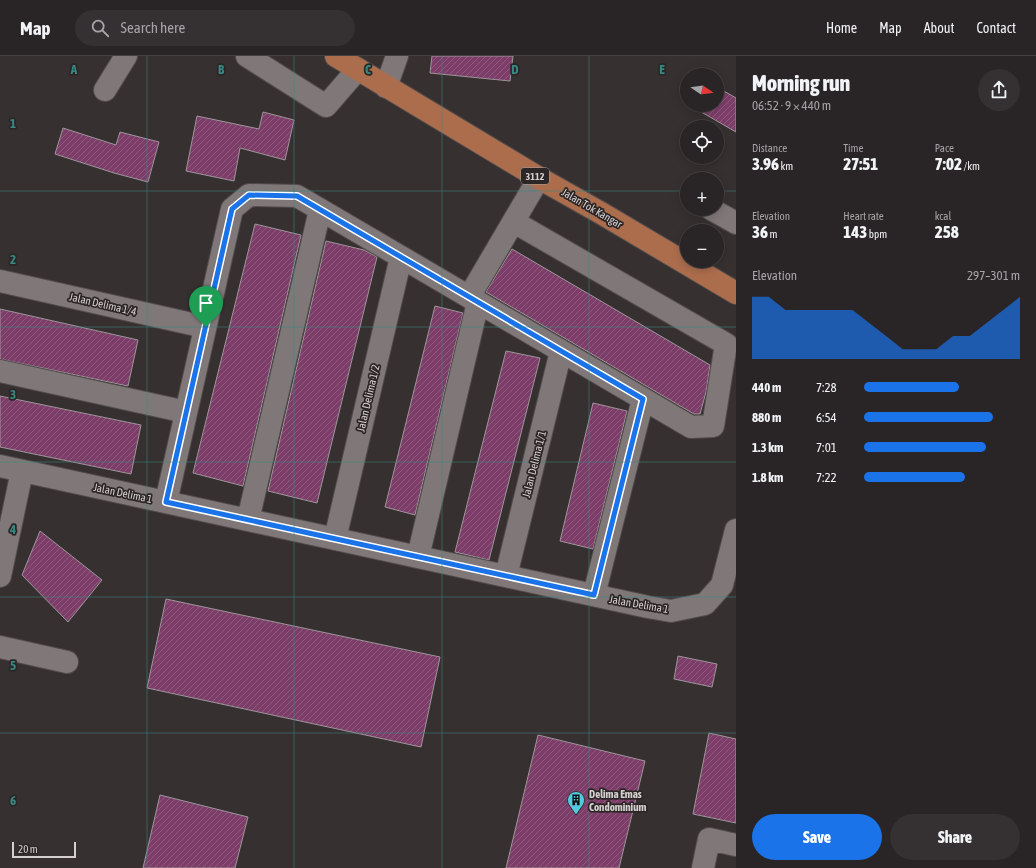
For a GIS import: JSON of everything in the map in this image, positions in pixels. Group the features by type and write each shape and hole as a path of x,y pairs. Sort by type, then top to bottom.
{"main road":[{"name":"Jalan Tok Kangar","path":"336,56 539,178 736,293"}],"street":[{"path":"104,90 126,56"},
{"path":"247,56 326,106 358,69"},
{"path":"386,87 397,56"},
{"path":"418,557 474,300 514,222 539,178"},
{"path":"166,502 232,209 249,195 297,196 691,427 713,426 726,344 514,222"},
{"path":"248,520 320,210"},
{"path":"724,216 736,223"},
{"name":"Jalan Delima 1/2","path":"335,539 401,257"},
{"name":"Jalan Delima 1/4","path":"0,281 206,327"},
{"name":"Jalan Delima 1/1","path":"506,576 561,351"},
{"path":"0,371 186,412"},
{"path":"594,595 643,399"},
{"name":"Jalan Delima 1","path":"0,466 672,611 706,604 722,584 736,530"},
{"path":"0,576 22,471"},
{"path":"0,647 67,662"},
{"path":"702,868 709,839 736,845"}],"building":[{"path":"432,56 513,56 510,81 430,73"},
{"path":"724,91 736,98 736,132 724,125 724,120 715,120 701,112 724,112"},
{"path":"263,112 294,120 285,160 240,148 234,181 186,171 197,116 259,129"},
{"path":"63,128 116,145 120,132 159,142 148,182 55,154"},
{"path":"255,224 301,235 243,486 193,473"},
{"path":"326,241 364,250 377,257 317,503 268,491"},
{"path":"512,249 710,365 706,392 700,414 694,414 486,292"},
{"path":"435,306 463,313 415,515 385,507"},
{"path":"0,309 138,340 128,386 0,359"},
{"path":"506,351 540,358 489,560 455,552"},
{"path":"0,396 141,425 131,474 0,447"},
{"path":"593,403 627,411 593,549 560,541"},
{"path":"40,531 102,580 68,622 22,575"},
{"path":"166,599 440,657 421,747 147,688"},
{"path":"678,656 717,664 712,687 674,679"},
{"path":"709,733 736,739 736,823 693,814"},
{"name":"Delima Emas Condominium","path":"538,735 645,761 619,868 506,868"},
{"path":"160,795 248,817 235,868 143,868"}],"place":[{"name":"Delima Emas Condominium","path":"576,815"}],"route":[{"path":"249,195 297,196 643,399 594,595 166,502 206,327 232,209 249,195"}]}
